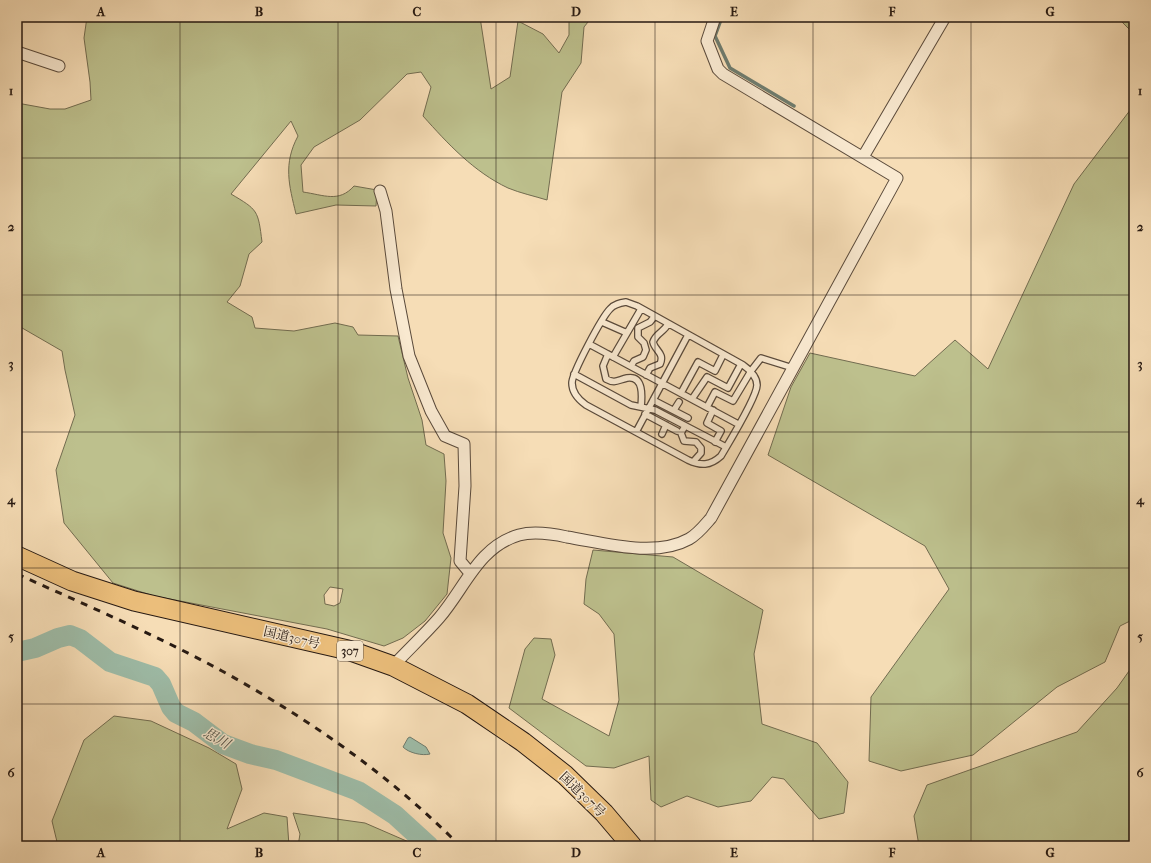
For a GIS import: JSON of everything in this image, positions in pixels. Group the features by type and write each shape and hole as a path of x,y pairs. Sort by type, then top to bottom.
{"highway":[{"name":"国道307号","path":"17,556 72,581 134,601 348,650 393,666 467,704 523,742 565,775 604,813 632,846"}],"street":[{"path":"393,666 440,617 482,557 494,547 520,535 555,534 605,544 664,548 690,539 700,531 711,518 897,178 729,78 718,69 707,41 714,17"},
{"path":"863,157 945,17"},
{"path":"17,52 59,66"},
{"path":"380,191 386,211 396,289 409,356 431,412 445,436 464,444 465,486 460,561 470,573"}],"lane":[{"path":"631,303 641,309 741,364 751,371 756,380 756,390 726,448 721,456 712,463 703,465 693,462 582,403 573,390 572,381 574,374 610,308 618,304 631,303"},
{"path":"641,309 627,333 602,366 606,379 611,382 620,382 626,378 634,379 639,383 642,391 641,407"},
{"path":"630,366 634,361 642,357 646,350 644,342 638,336 638,328 650,322 654,316"},
{"path":"602,322 627,333"},
{"path":"646,374 650,368 655,367 661,361 661,354 654,346 653,342 658,334 665,330 668,324"},
{"path":"636,432 688,336"},
{"path":"590,344 738,424"},
{"path":"681,393 698,362 715,371 724,355"},
{"path":"707,407 715,392 733,401 751,371 761,358 793,368"},
{"path":"692,399 707,376 728,388 741,364"},
{"path":"574,374 624,402 649,408 726,448"},
{"path":"653,400 688,418"},
{"path":"674,410 679,402"},
{"path":"713,410 707,423 721,431 716,442"},
{"path":"646,414 677,431"},
{"path":"662,434 666,425"},
{"path":"685,426 681,433 684,441 696,442 701,448 700,453 693,462"}],"green space":[{"path":"87,17 480,17 491,89 510,77 518,21 543,34 559,53 569,35 569,17 592,17 584,27 581,63 562,92 547,200 508,188 484,174 473,166 442,137 423,116 431,87 421,72 407,74 360,120 314,147 301,165 303,192 324,196 337,196 343,195 354,186 377,190 376,206 336,205 296,214 291,194 289,165 293,146 298,136 291,121 231,194 247,204 255,212 258,217 262,242 249,254 240,286 227,302 252,317 255,328 294,331 335,323 353,327 358,335 398,336 408,378 422,420 426,445 444,454 446,481 443,533 451,558 447,594 425,621 403,638 384,646 327,629 154,596 113,583 64,523 56,470 75,415 62,351 17,325 17,103 50,109 65,109 91,100 84,38","holes":["330,587 343,589 340,603 334,606 325,604 324,595"]},
{"path":"1117,17 1134,17 1134,34"},
{"path":"1134,105 1134,619 1120,626 1105,662 1057,687 973,755 901,771 869,761 871,697 949,589 925,546 768,455 791,387 810,353 915,376 955,340 988,369 1074,184"},
{"path":"593,550 673,557 763,610 754,654 762,724 817,743 848,782 844,813 819,819 784,779 772,777 751,801 718,807 687,796 661,807 651,800 649,756 614,768 586,766 509,708 525,649 534,638 551,639 555,655 542,699 609,736 619,700 614,634 599,614 584,604 586,579"},
{"path":"1134,664 1134,846 919,846 914,816 927,785 1077,732 1117,688"},
{"path":"114,716 151,721 209,748 236,764 242,789 227,829 264,813 287,817 289,846 58,846 52,821 84,740"},
{"path":"293,813 365,823 418,846 298,846 300,834"}],"shaded area":[{"path":"410,737 426,747 430,754 416,754 403,747"}],"waterway":[{"path":"722,17 715,36 730,68 794,106"},
{"name":"思川","path":"17,652 35,648 58,638 70,635 80,639 110,662 155,677 161,684 171,707 176,713 194,722 223,744 250,754 276,760 358,791 395,815 429,846"}],"railway":[{"path":"17,574 172,645 254,689 348,750 406,796 434,820 460,846"}]}
